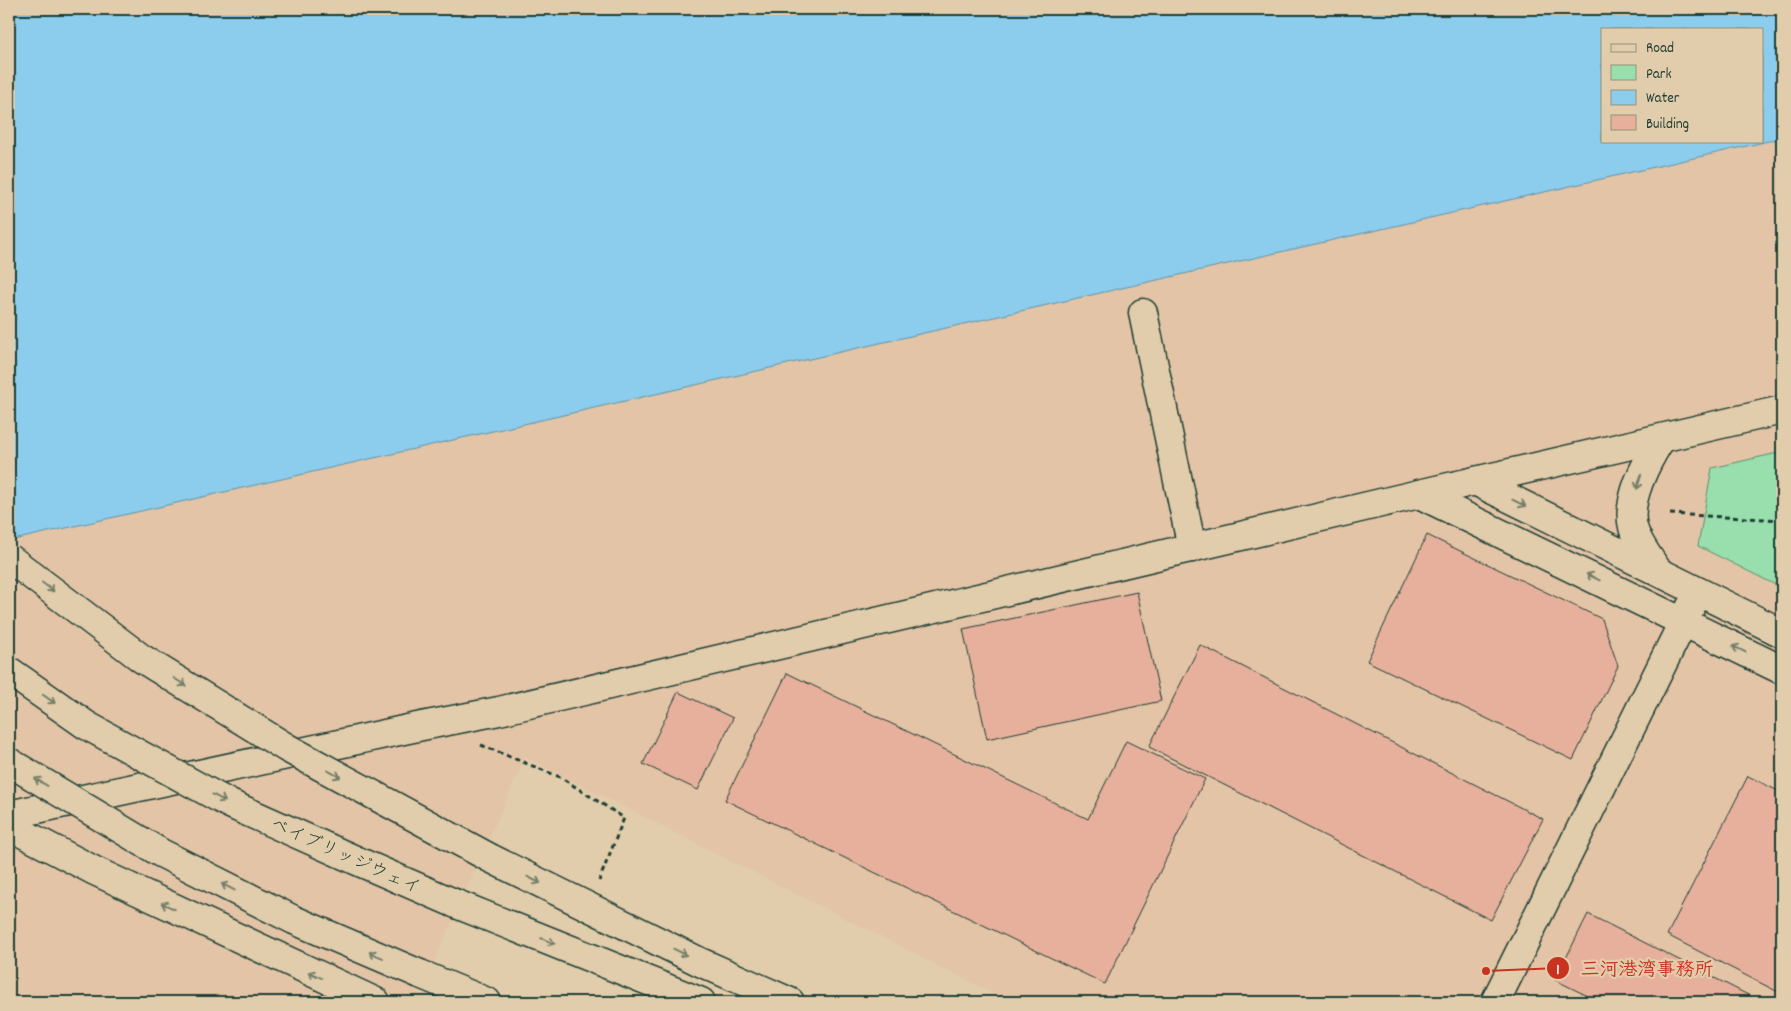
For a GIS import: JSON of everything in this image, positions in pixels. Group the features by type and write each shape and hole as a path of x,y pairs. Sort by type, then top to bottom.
{"street":[{"path":"1143,313 1192,548"},
{"path":"9,815 499,711 1782,410"},
{"path":"1658,571 1640,544 1632,526 1633,506 1644,467 1661,439"},
{"path":"1475,481 1782,633"},
{"path":"1419,494 1782,670"},
{"path":"9,558 141,658 287,748 490,858 700,962 790,1002"},
{"path":"1496,1002 1698,592"},
{"name":"ベイブリッジウェイ","path":"9,671 86,725 230,804 362,864 454,903 701,1002"},
{"path":"9,762 161,853 294,920 487,1002"},
{"path":"9,826 95,871 376,1002"}],"path":[{"path":"1670,514 1782,520"},
{"path":"481,745 560,777 624,818 598,882"}],"shaded area":[{"path":"1782,138 1782,1002 1011,1002 525,757 416,1002 9,1002 9,541"}],"green space":[{"path":"1782,452 1782,588 1698,546 1712,468"}],"water":[{"path":"9,9 1782,9 1782,138 9,541"}],"building":[{"path":"1427,535 1602,619 1618,666 1573,760 1367,661"},
{"path":"1137,592 1161,701 987,739 963,629"},
{"path":"1200,645 1543,819 1491,920 1149,747"},
{"path":"787,673 1088,819 1126,741 1205,779 1105,984 725,800"},
{"path":"678,692 733,718 698,790 643,764"},
{"path":"1748,776 1782,793 1782,994 1667,935"},
{"path":"1588,914 1762,1002 1600,1002 1555,980"}],"place":[{"name":"三河港湾事務所","path":"1486,971"}]}
